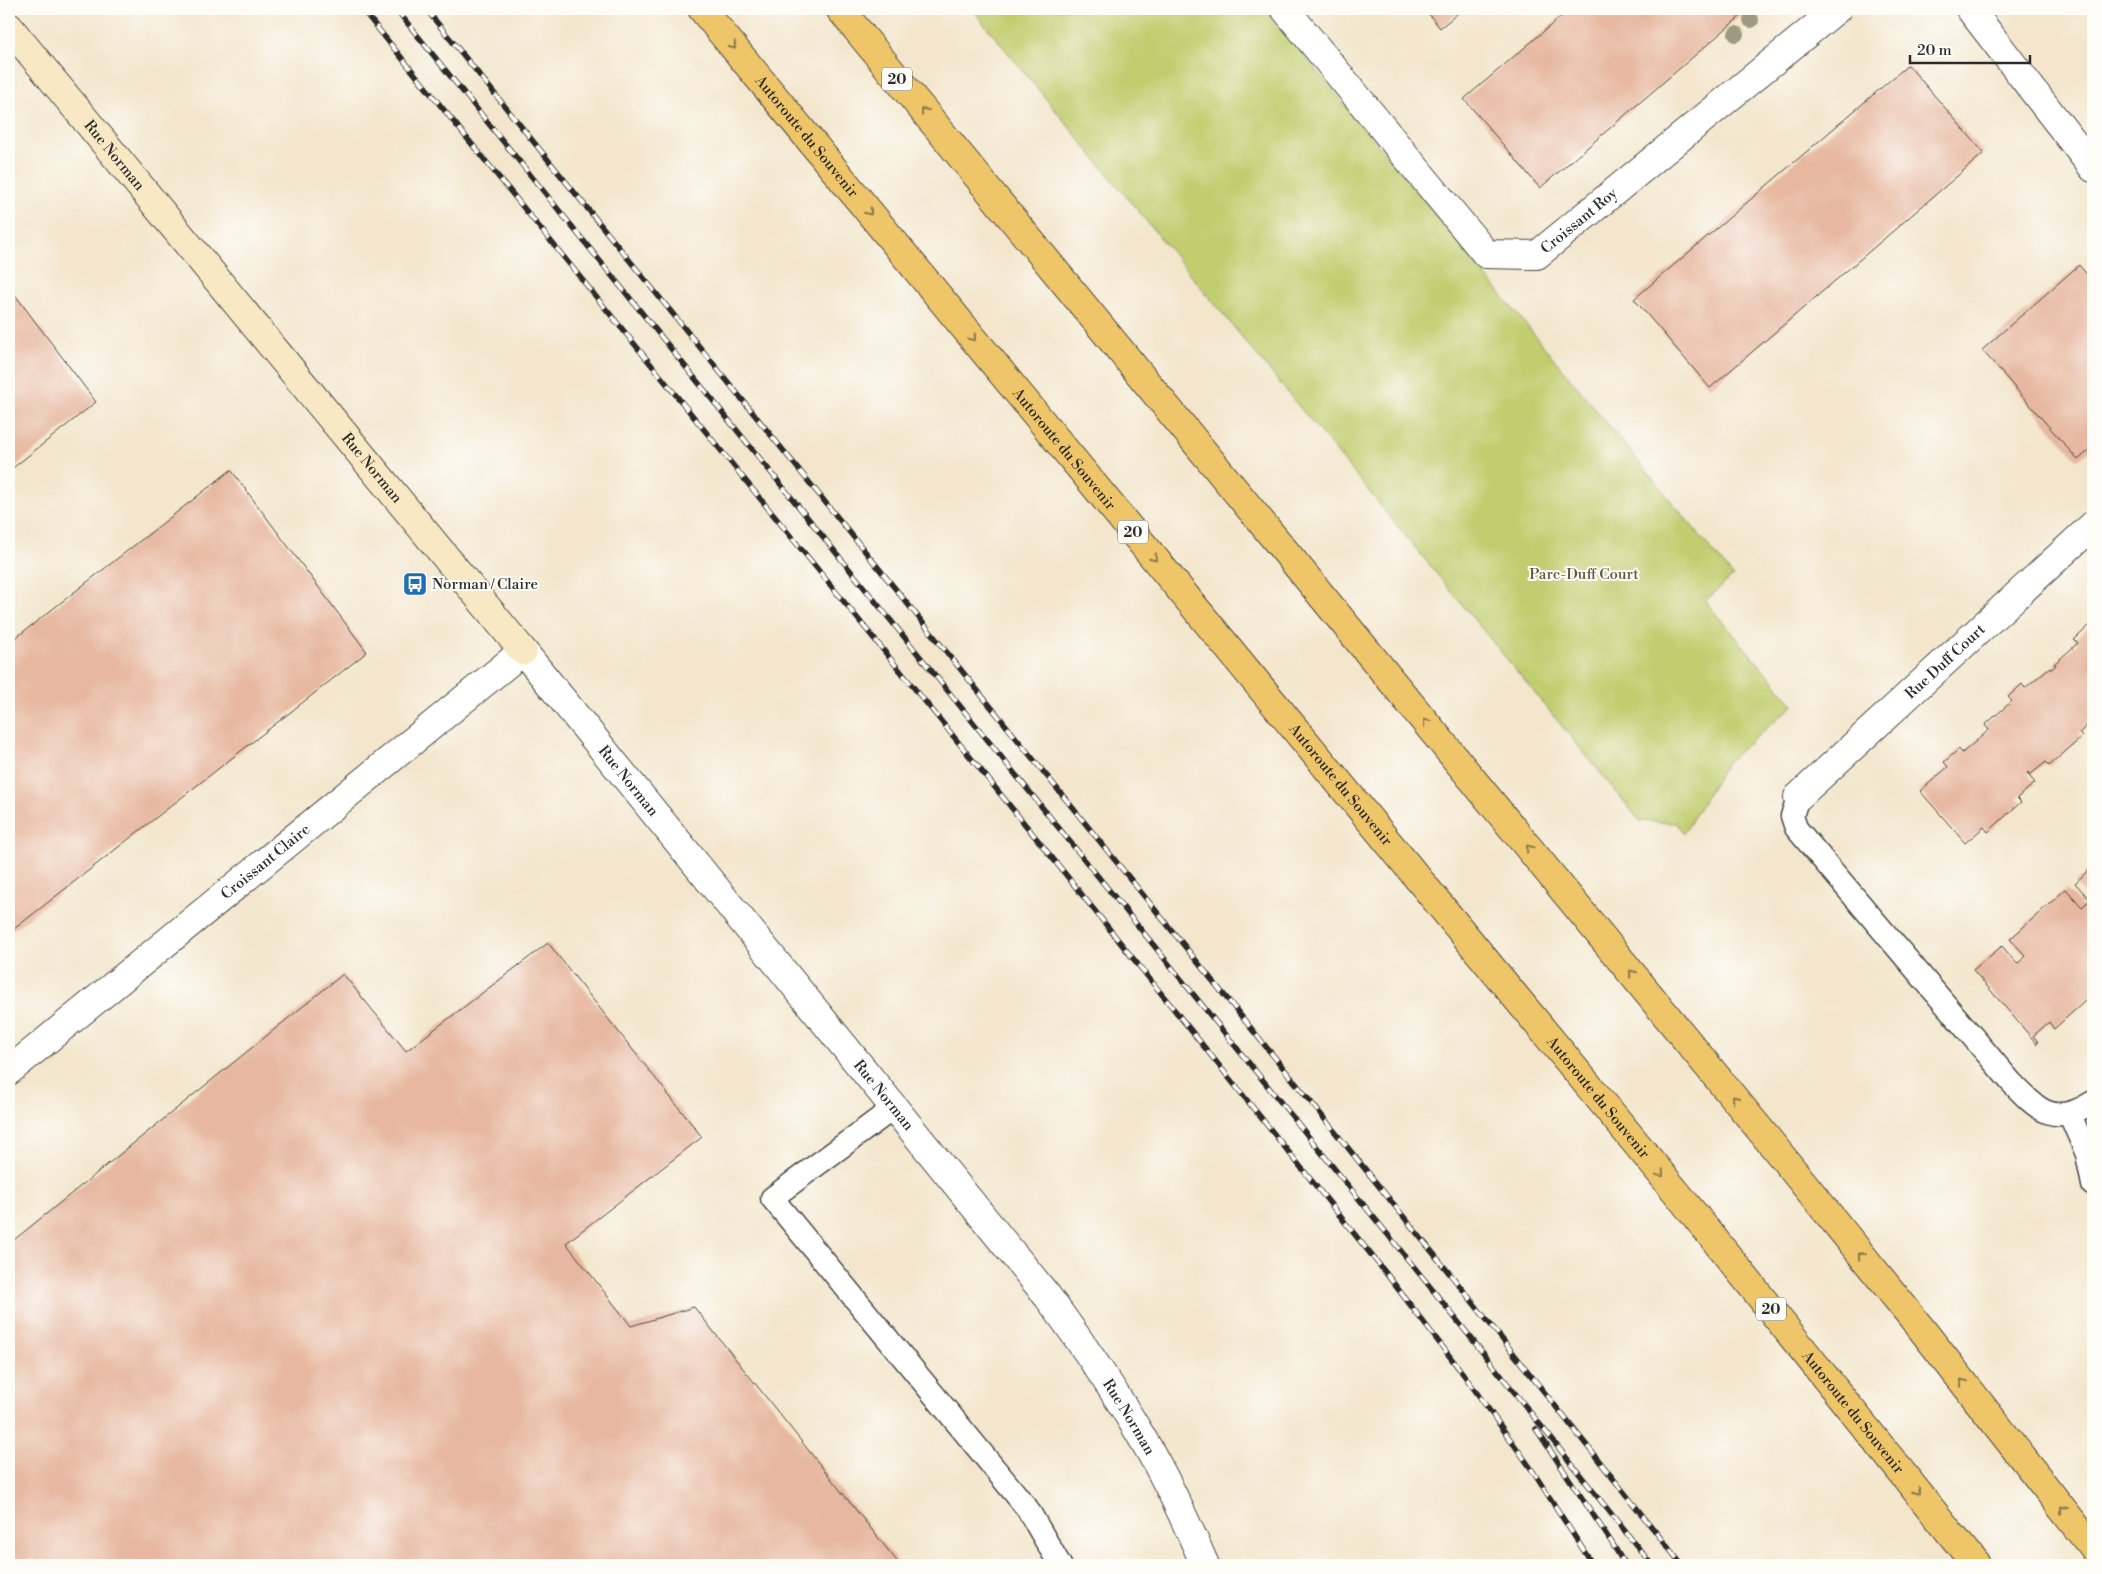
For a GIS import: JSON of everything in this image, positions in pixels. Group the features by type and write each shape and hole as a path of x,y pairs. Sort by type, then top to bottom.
{"highway":[{"name":"Autoroute du Souvenir","path":"702,9 1677,1193 1976,1565"},
{"name":"20","path":"840,9 1772,1144 1920,1327 2093,1548"}],"street":[{"name":"Croissant Roy","path":"1285,9 1486,254 1537,255 1837,9"},
{"path":"1970,9 2093,168"},
{"name":"Rue Norman","path":"9,27 523,651 1015,1255 1079,1339 1142,1437 1166,1480 1205,1565"},
{"name":"Rue Duff Court","path":"1798,797 2093,525"},
{"name":"Croissant Claire","path":"9,1071 523,651"}],"lane":[{"path":"1798,797 1792,816 1796,828 2029,1101 2043,1112 2070,1114 2093,1102"},
{"path":"895,1107 772,1198 1027,1508 1060,1565"},
{"path":"2070,1114 2088,1154 2093,1185"}],"green space":[{"name":"Parc-Duff Court","path":"972,9 1266,9 1733,576 1705,601 1794,705 1727,762 1684,833 1676,823 1640,821"}],"building":[{"path":"1425,9 1463,9 1440,28"},
{"path":"1570,9 1749,9 1540,188 1464,99"},
{"path":"2086,9 2093,9 2093,18"},
{"path":"1908,65 1984,153 1710,388 1634,299"},
{"path":"2079,265 2093,282 2093,447 2078,460 1982,350"},
{"path":"9,287 96,402 9,471"},
{"path":"231,470 367,652 9,933 9,643"},
{"path":"2090,625 2093,629 2093,720 2079,733 2082,737 2049,766 2046,762 2030,775 2027,773 2035,783 2017,798 2021,802 1988,832 1984,827 1965,843 1920,791 1948,767 1944,762 1959,749 1962,753 1989,730 1985,725 2012,701 2008,697 2022,684 2025,688 2050,667 2051,669 2053,668 2056,665 2054,664 2078,643 2074,640"},
{"path":"2093,866 2093,994 2054,1029 2049,1022 2033,1036 2038,1042 2037,1044 1973,970 2002,946 2017,964 2026,956 2010,939 2066,889 2082,907 2090,900 2075,883"},
{"path":"548,943 702,1137 566,1243 631,1326 694,1307 900,1565 39,1565 33,1558 25,1565 9,1565 9,1244 343,974 406,1051"}],"railway":[{"path":"362,9 1054,860 1385,1272 1464,1375 1530,1467 1593,1565"},
{"path":"396,9 1448,1309 1652,1565"},
{"path":"426,9 1467,1295 1682,1565"},
{"path":"1536,1429 1625,1565"}],"place":[{"name":"Norman / Claire","path":"415,584"}]}
